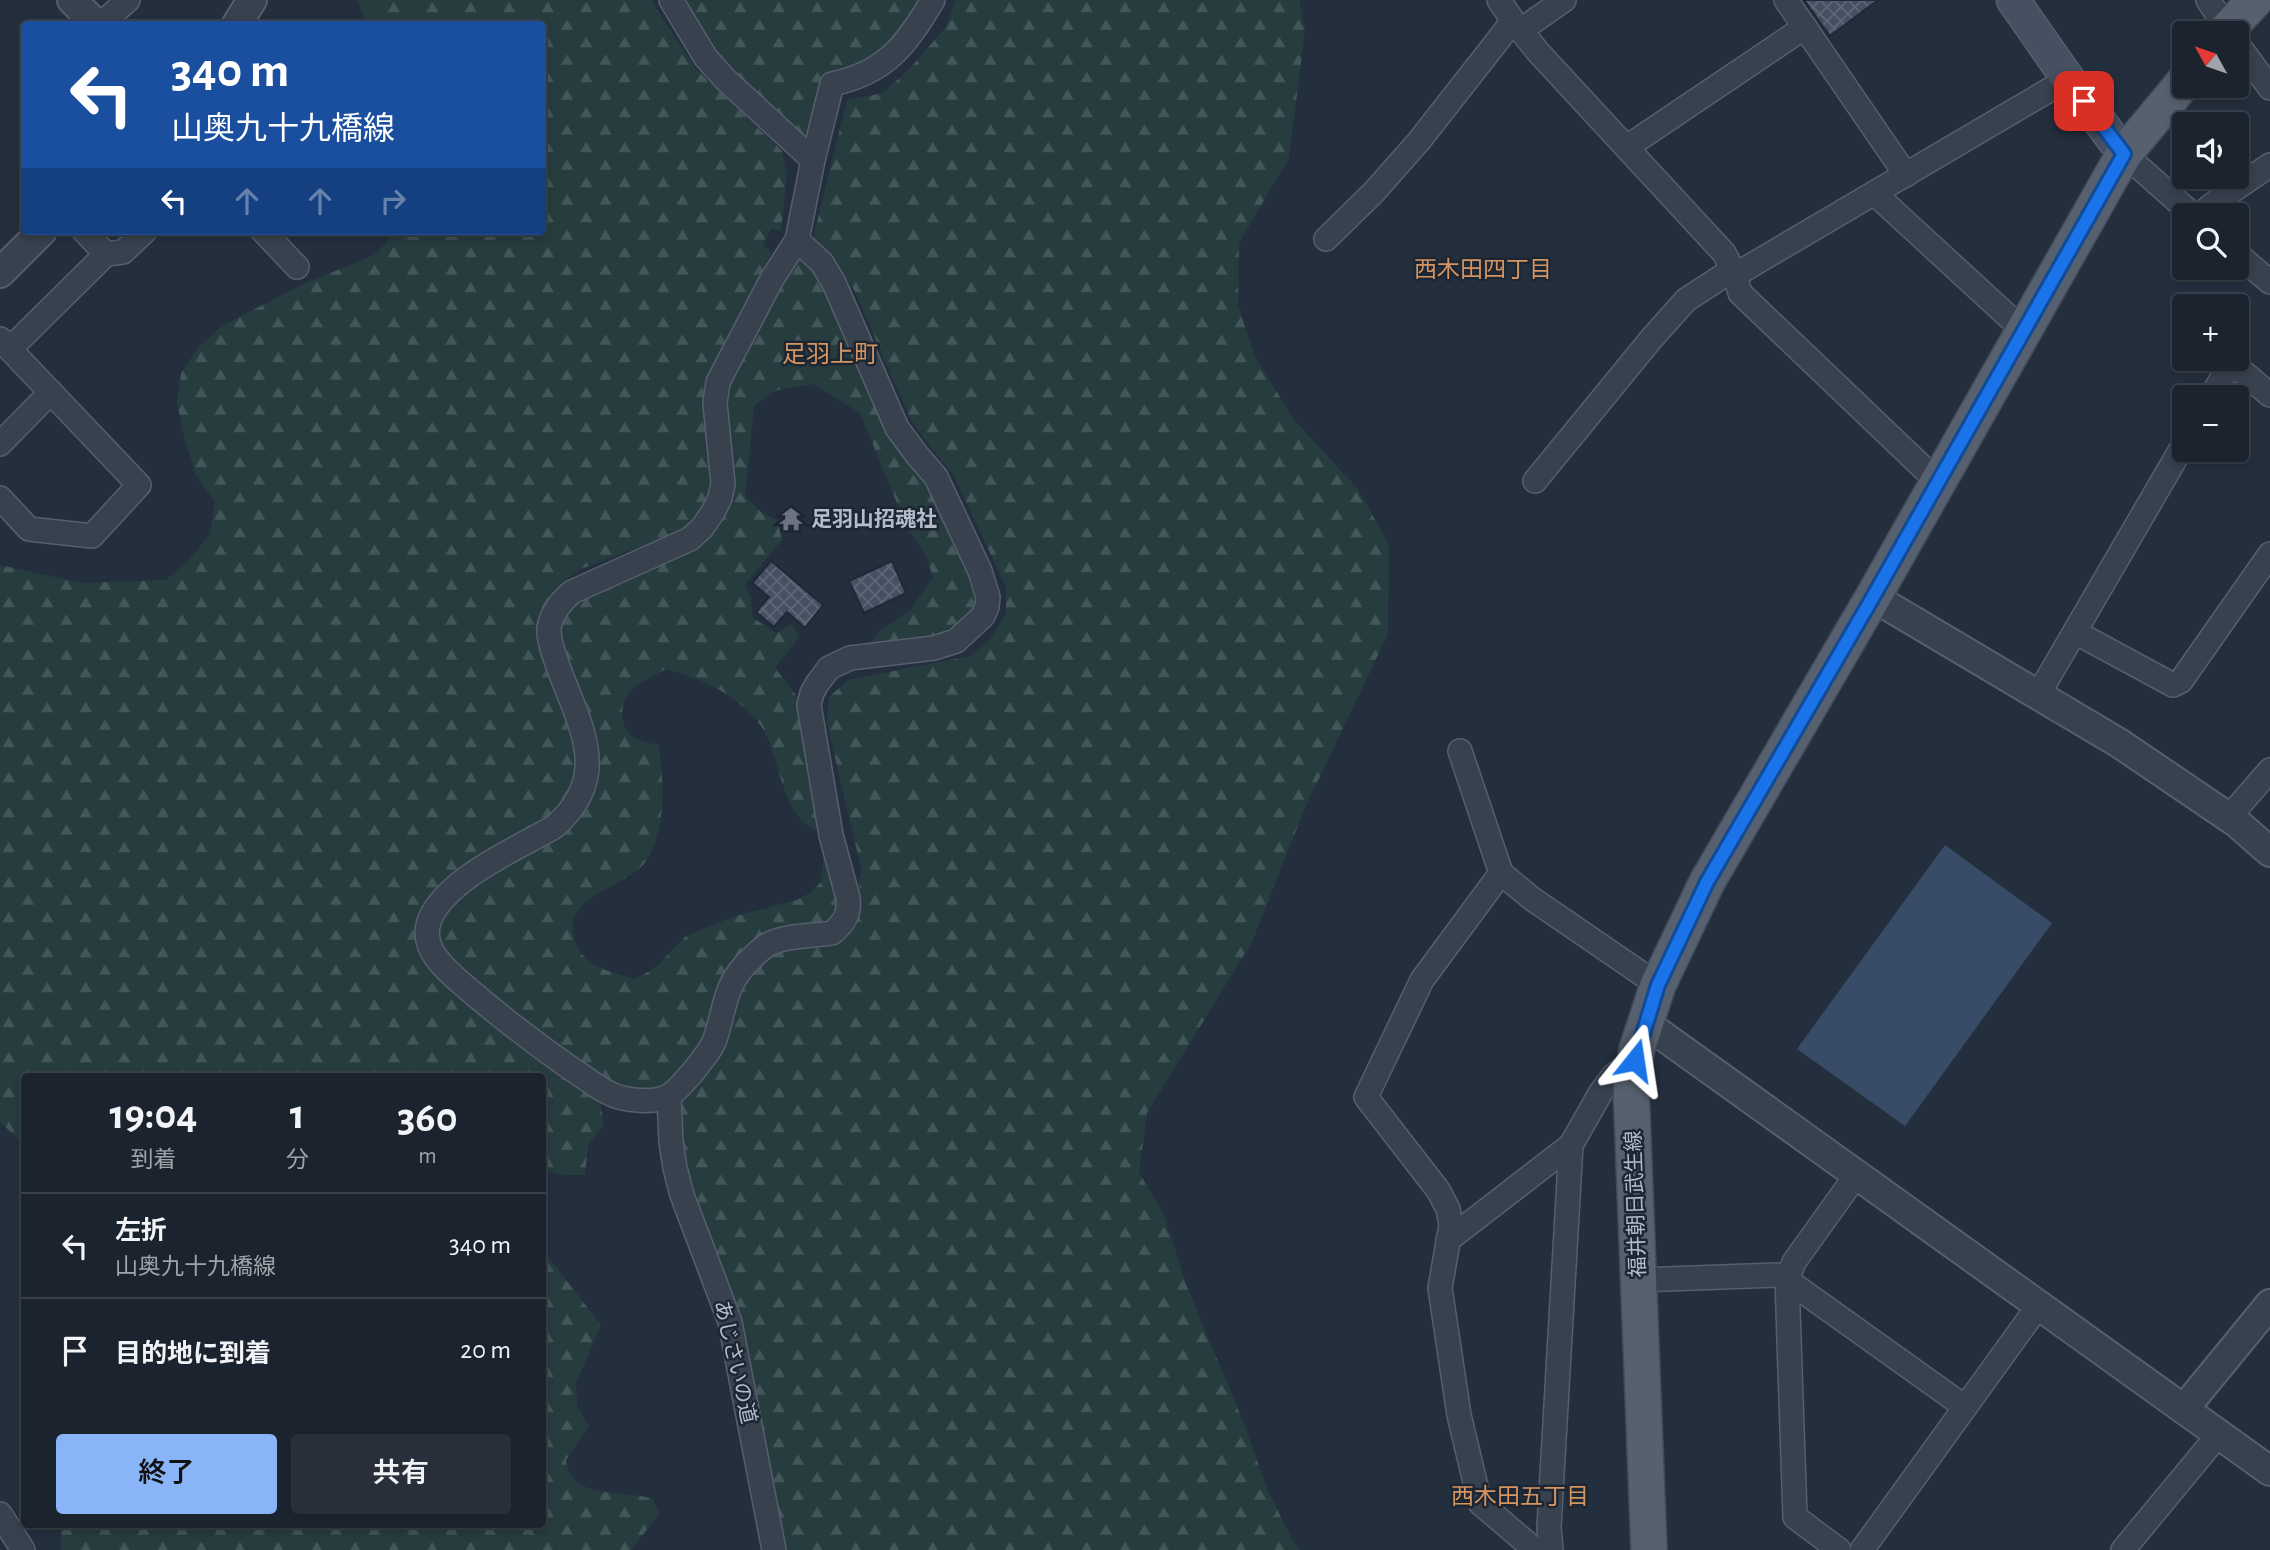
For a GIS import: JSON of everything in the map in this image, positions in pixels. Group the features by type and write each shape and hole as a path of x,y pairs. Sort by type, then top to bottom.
{"main road":[{"path":"2013,0 2124,154"},
{"path":"2240,21 2255,0"},
{"name":"福井朝日武生線","path":"1649,1550 1631,1087 1635,1060 1658,985 1707,882 1873,597 2124,154 2172,96"}],"street":[{"path":"72,0 95,21"},
{"path":"102,21 128,0"},
{"path":"238,21 252,0"},
{"path":"671,0 706,58 726,80 813,160"},
{"path":"797,240 822,263 834,283 897,428 936,477 980,571 988,597 987,607 983,616 956,641 934,648 850,658 829,668 812,693 809,705 831,835 848,898 846,917 832,933 770,944 745,964 728,988 709,1052 669,1096 641,1100 619,1097 608,1093 507,1022 443,967 428,945 427,929 436,909 463,879 554,827 565,817 581,793 586,779 587,743 553,652 549,627 562,600 572,592 690,539 713,512 723,484 715,403 718,382 772,279 797,240 832,84 854,79 876,69 890,58 909,38 933,0"},
{"path":"1499,0 1539,53 1724,253 1740,293 1938,482"},
{"path":"1326,240 1374,192 1517,26 1564,0"},
{"path":"1786,0 1906,175"},
{"path":"2208,0 2222,21"},
{"path":"1627,147 1805,27"},
{"path":"2249,60 2270,88"},
{"path":"1535,481 1686,300 2068,79"},
{"path":"2124,154 2179,203"},
{"path":"2214,203 2270,165"},
{"path":"1874,193 2024,331"},
{"path":"0,273 38,235"},
{"path":"88,235 106,254"},
{"path":"0,498 29,529 92,536 139,485 5,344 106,254 123,252 141,235"},
{"path":"266,235 297,267"},
{"path":"2249,264 2270,282"},
{"path":"2218,385 2225,373 2234,369 2243,372 2270,395"},
{"path":"0,444 51,393"},
{"path":"2038,695 2174,462"},
{"path":"2075,632 2173,685 2181,681 2270,554"},
{"path":"1873,597 2119,743 2229,817 2270,852"},
{"path":"1460,751 1501,873 1531,898 1658,985"},
{"path":"2229,817 2270,769"},
{"path":"1501,873 1422,980 1366,1097 1438,1191 1448,1209 1451,1225 1440,1288 1459,1415 1480,1503 1535,1550"},
{"path":"1645,1023 2270,1471"},
{"path":"1448,1240 1571,1145 1613,1076 1635,1060"},
{"name":"あじさいの道","path":"669,1096 675,1168 682,1195 730,1322 774,1550"},
{"path":"1551,1550 1549,1528 1571,1145"},
{"path":"1839,1550 1795,1517 1787,1280 1794,1262 1857,1174"},
{"path":"1639,1280 1777,1275 1965,1407"},
{"path":"1863,1550 2039,1305"},
{"path":"2184,1409 2267,1314"},
{"path":"2123,1550 2219,1434"},
{"path":"0,1514 23,1550"}],"green space":[{"path":"358,0 651,0 696,69 782,151 787,173 781,231 771,228 763,246 772,252 727,336 705,387 710,493 704,504 694,519 680,532 581,569 556,587 547,601 543,616 581,764 562,813 462,875 424,947 600,1100 604,1125 588,1145 585,1175 563,1175 546,1170 546,1073 21,1073 21,1141 0,1122 0,565 81,583 166,580 187,562 210,534 215,502 196,475 177,402 181,373 198,348 222,326 300,286 376,254 393,235 546,235 546,21 365,21"},
{"path":"685,0 922,0 909,24 884,51 848,71 823,74 808,145 734,75"},
{"path":"956,0 1299,0 1305,31 1289,158 1239,243 1238,305 1255,357 1295,421 1357,488 1389,544 1388,634 1304,810 1252,942 1147,1113 1139,1173 1163,1212 1187,1287 1243,1421 1268,1491 1300,1550 781,1550 688,1190 674,1099 731,993 756,961 857,909 861,868 827,723 829,697 848,680 970,656 990,639 1006,614 1006,587 953,474 910,418 854,290 833,256 813,238 847,100 883,93 910,68 946,27"},
{"path":"793,258 814,268 930,481 983,598 977,613 952,635 867,648 881,630 910,611 933,577 925,553 908,530 860,413 814,384 774,391 754,406 745,496 760,511 777,520 782,540 745,584 751,599 752,617 776,633 792,624 799,637 775,668 802,703 824,832 809,826 798,816 784,787 768,739 752,715 718,689 666,669 631,690 625,699 622,712 624,725 631,736 658,745 663,789 658,834 647,860 638,870 586,902 577,913 573,925 575,941 591,963 635,979 655,968 685,937 732,917 797,900 810,893 821,882 823,841 842,903 836,920 777,933 667,1090 621,1092 511,1016 435,943 439,918 447,906 585,802 557,632 561,618 575,600 709,532 728,382"},
{"path":"546,1254 601,1325 576,1383 577,1406 589,1426 566,1460 570,1473 578,1482 601,1492 653,1499 659,1514 631,1550 61,1550 61,1528 546,1528"}],"water":[{"path":"1945,845 2052,923 1905,1126 1797,1049"}],"building":[{"path":"1804,0 1878,0 1830,36"},
{"path":"771,561 823,605 805,628 787,612 774,627 756,612 769,597 752,583"},
{"path":"892,561 906,593 864,613 849,581"}],"place":[{"name":"足羽山招魂社","path":"791,519"}],"district":[{"name":"西木田四丁目","path":"1483,270"},
{"name":"足羽上町","path":"830,355"},
{"name":"西木田五丁目","path":"1520,1497"}],"route":[{"path":"1635,1060 1658,985 1707,882 1873,597 2124,154 2084,101"}]}
